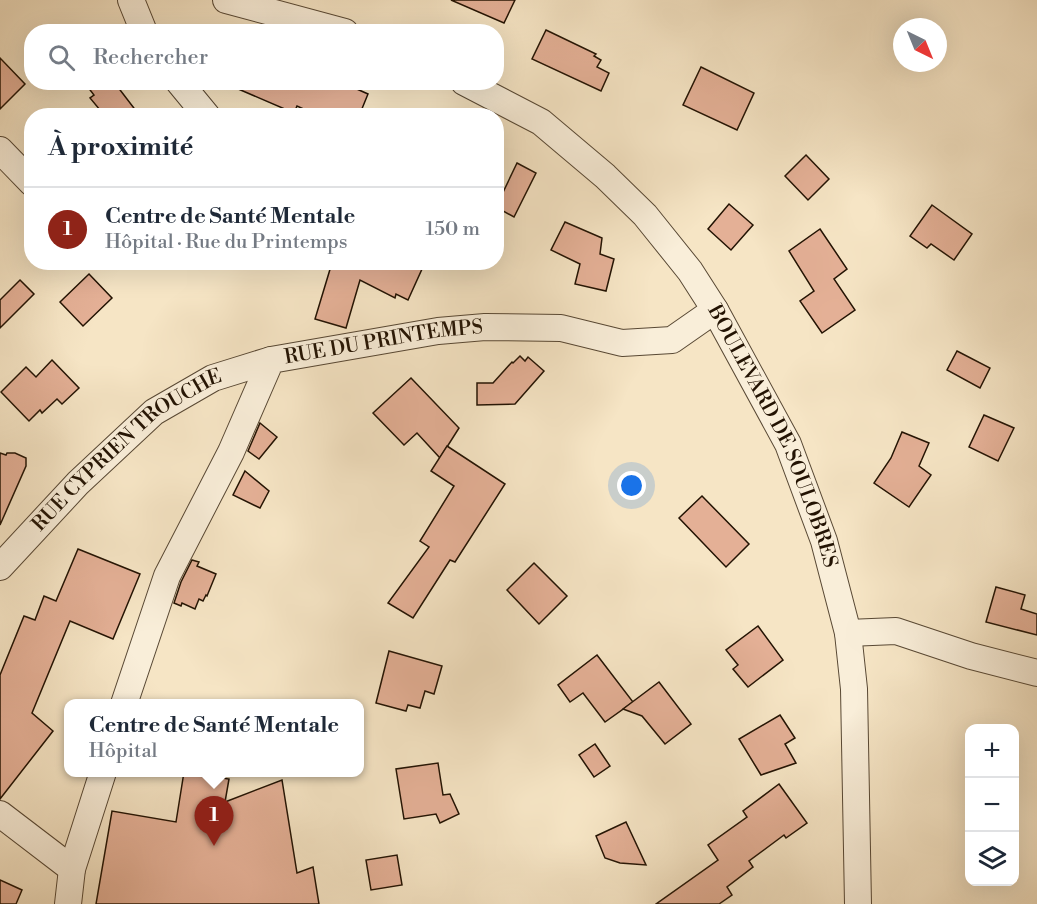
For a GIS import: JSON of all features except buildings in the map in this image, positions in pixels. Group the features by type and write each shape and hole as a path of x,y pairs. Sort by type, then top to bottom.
{"street":[{"path":"131,0 141,24"},
{"path":"226,0 315,24"},
{"path":"185,90 200,108"},
{"name":"BOULEVARD DE SOULOBRES","path":"479,90 541,122 605,176 645,215 690,271 715,310 788,444 824,541 848,633 854,689 858,904"},
{"path":"0,150 24,175"},
{"name":"RUE DU PRINTEMPS","path":"126,699 167,576 231,452 271,360 438,331 485,327 561,328 622,343 672,339 715,310"},
{"name":"RUE CYPRIEN TROUCHE","path":"0,567 78,483 154,412 213,378 271,360"},
{"path":"848,633 896,631 967,655 1037,673"},
{"path":"68,904 72,869 101,777"},
{"path":"0,814 72,869"}],"place":[{"name":"Centre de Santé Mentale","path":"214,846"}]}
